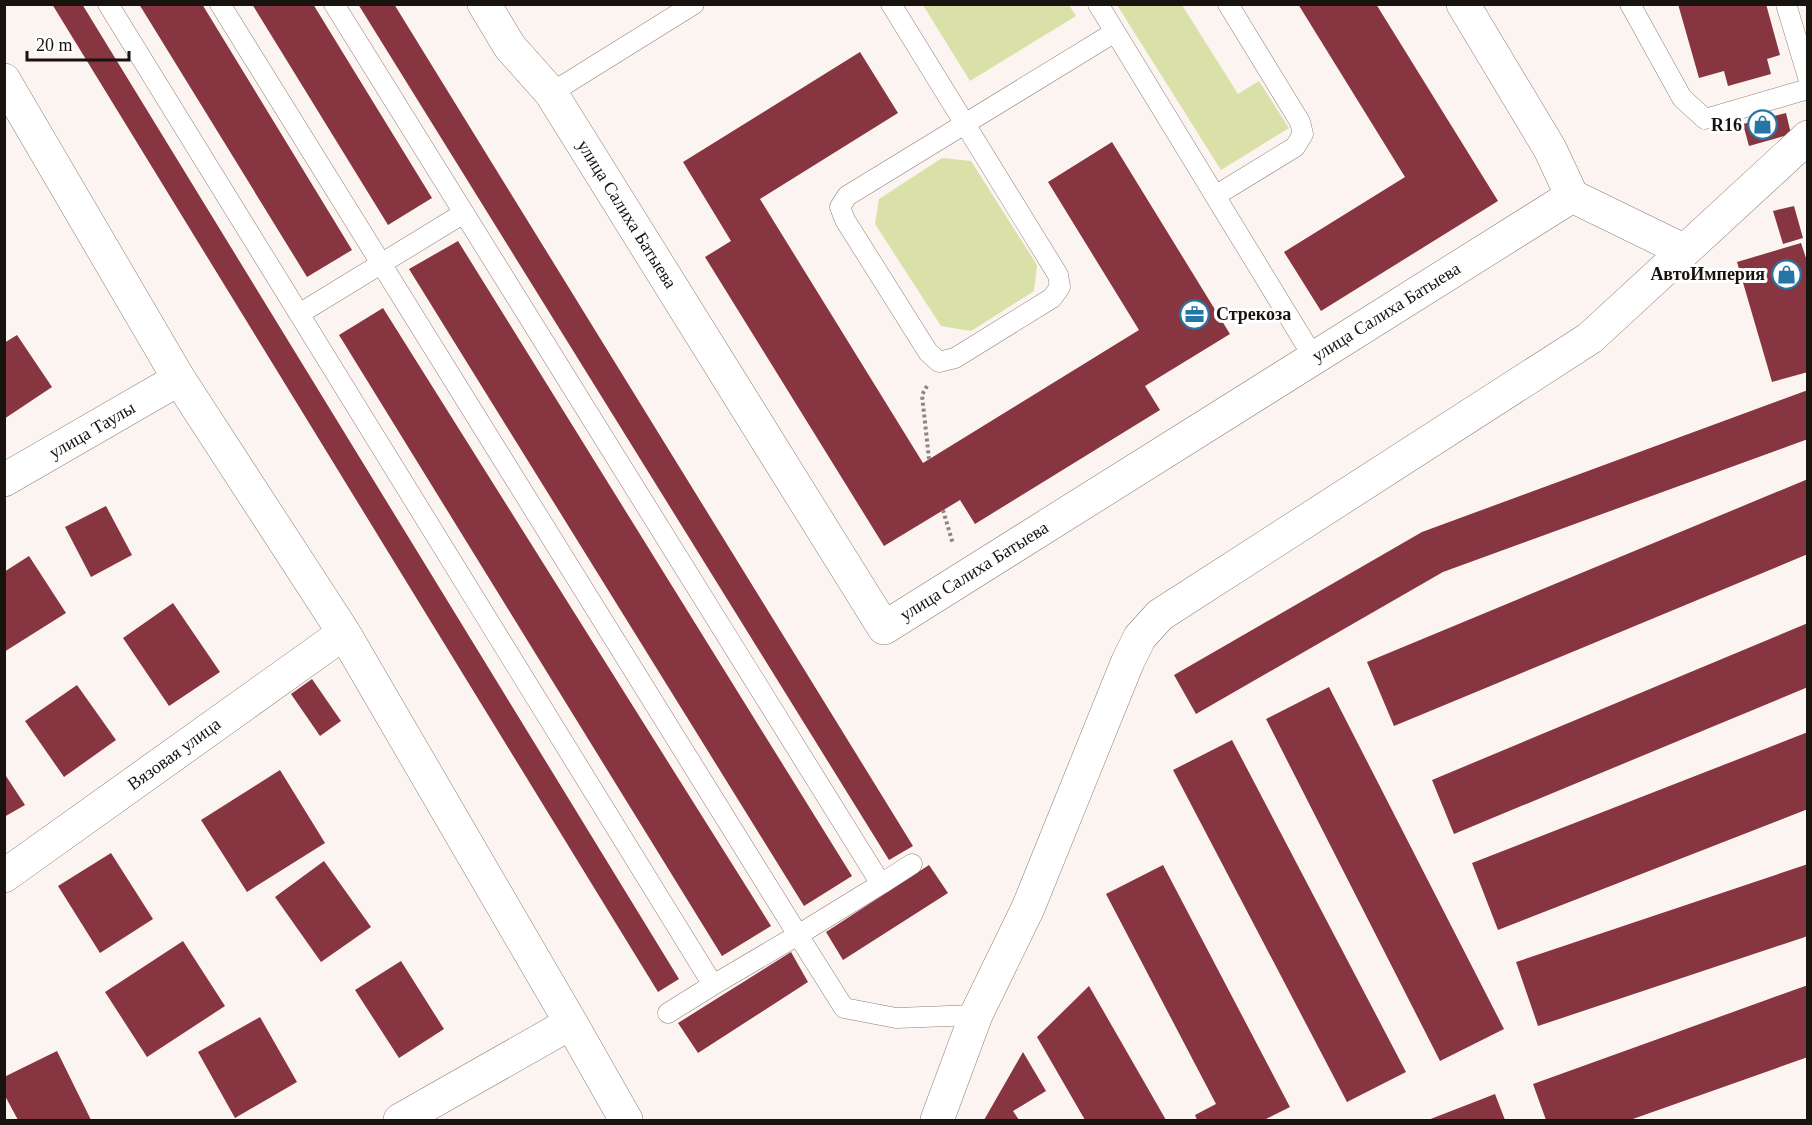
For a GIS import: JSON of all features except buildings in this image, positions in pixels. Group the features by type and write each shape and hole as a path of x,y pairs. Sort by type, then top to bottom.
{"street":[{"name":"улица Салиха Батыева","path":"484,4 510,47 551,93 884,628 1572,196"},
{"path":"1463,4 1550,149 1572,196 1683,250"},
{"path":"8,92 179,379 344,633 572,1023 626,1120"},
{"path":"937,1120 976,1015 1028,908 1140,637 1160,615 1590,338 1808,137"},
{"name":"улица Таулы","path":"4,480 179,379"},
{"name":"Вязовая улица","path":"4,876 344,633"},
{"path":"400,1120 572,1023"}],"lane":[{"path":"108,4 713,985"},
{"path":"220,4 844,1008 896,1018 976,1015"},
{"path":"334,4 881,884"},
{"path":"551,93 694,4"},
{"path":"891,4 965,124 1058,275 1060,287 1052,298 955,358 939,362 928,352 845,220 840,207 847,196 965,124 1115,32"},
{"path":"1098,4 1314,358"},
{"path":"1215,195 1295,147 1303,134 1300,122 1228,4"},
{"path":"1630,4 1682,98 1705,119 1808,88"},
{"path":"1786,4 1808,77"},
{"path":"299,314 464,213"},
{"path":"668,1013 912,864"}],"path":[{"path":"929,459 922,395 939,362"}],"green space":[{"path":"923,5 1069,5 1076,16 970,81"},
{"path":"1117,5 1182,5 1238,94 1259,81 1289,128 1221,170"},
{"path":"942,158 971,161 1037,265 1034,291 971,331 941,326 875,224 879,199"}],"place":[{"name":"R16","path":"1763,125"},
{"name":"АвтоИмперия","path":"1786,274"},
{"name":"Стрекоза","path":"1195,314"}]}
